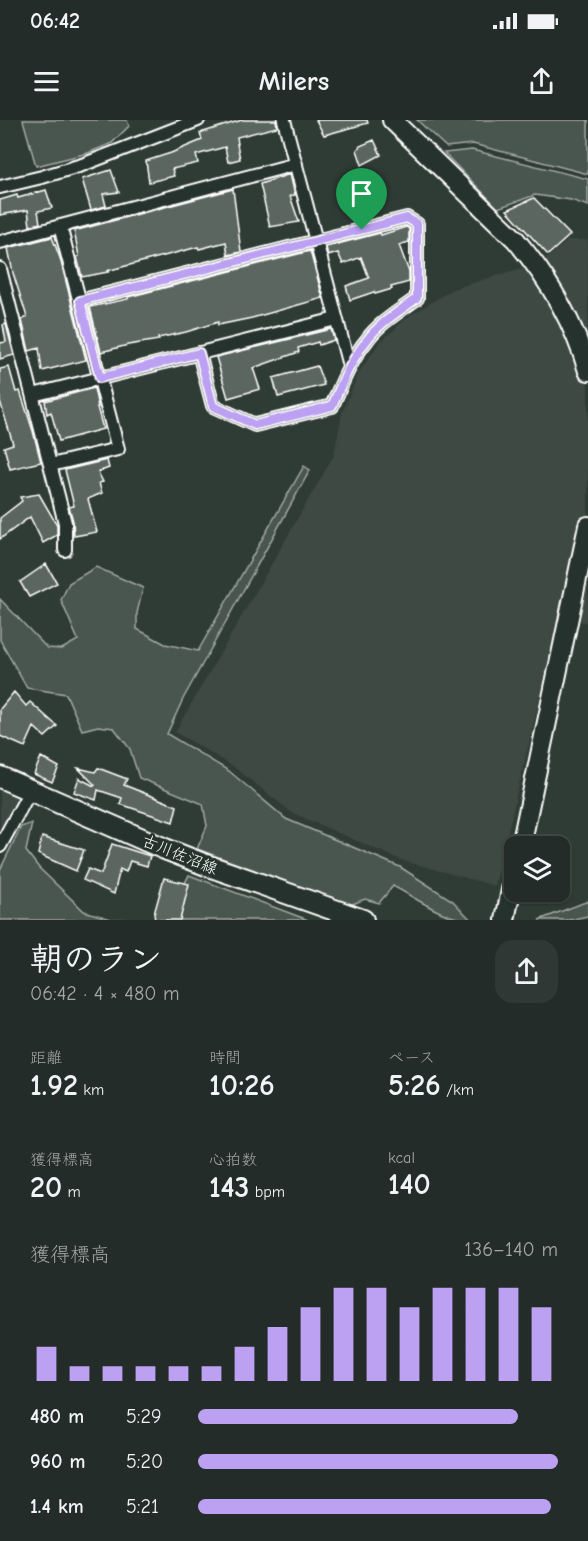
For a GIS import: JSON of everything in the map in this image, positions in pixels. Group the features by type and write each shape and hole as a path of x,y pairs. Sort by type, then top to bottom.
{"main road":[{"name":"古川佐沼線","path":"0,777 196,861 363,920"}],"street":[{"path":"0,187 82,165 198,120"},
{"path":"284,120 350,366"},
{"path":"392,120 530,256 549,284 572,328 588,371"},
{"path":"0,242 296,164"},
{"path":"80,301 407,218 417,224 417,298 383,323 367,339 350,366 332,406 255,425 213,406 199,353"},
{"path":"51,465 118,449 60,226"},
{"path":"0,269 65,522 65,550"},
{"path":"33,395 336,319"},
{"path":"522,836 588,526"},
{"path":"0,846 30,791"},
{"path":"505,920 509,902"}],"shaded area":[{"path":"23,120 127,120 129,126 112,143 88,153 36,166"},
{"path":"417,120 588,120 588,174 473,144 446,147"},
{"path":"472,150 588,179 588,206 571,200 535,195 498,208 444,153"},
{"path":"568,240 588,240 588,623 559,617 507,836 504,836 504,848 495,886 401,860 292,813 234,767 175,732 334,455 342,413 359,372 379,343 409,316 453,289 544,261"},
{"path":"304,466 310,470 183,699 167,734 229,771 286,819 400,867 453,901 471,920 441,912 393,886 379,903 365,899 350,905 197,849 207,826 203,804 139,778 130,749 114,728 98,726 82,730 66,694 27,688 0,640 0,599 47,648 62,649 78,640 61,600 69,583 96,567 143,588 137,613 137,629 165,644 198,651"},
{"path":"0,789 18,797 0,830"},
{"path":"32,823 26,851 39,868 84,911 111,919 144,920 0,920 0,870 21,827"},
{"path":"189,875 308,920 166,920"},
{"path":"588,901 588,916 569,920 539,920"}],"building":[{"path":"242,120 276,120 277,127 237,137 240,159 228,162 225,147 196,155 198,163 172,169 174,176 149,182 146,161 202,140 200,133"},
{"path":"316,120 367,120 368,123 324,135"},
{"path":"374,140 381,155 362,165 357,150 360,146"},
{"path":"111,170 119,192 103,194 106,206 91,210 82,179"},
{"path":"290,174 295,195 290,196 299,222 270,227 260,184"},
{"path":"233,189 241,252 228,255 226,242 82,277 74,231"},
{"path":"46,190 52,208 38,211 40,223 30,226 28,210 0,215 0,200 17,195 18,198"},
{"path":"534,198 570,235 548,255 507,210"},
{"path":"406,227 409,229 409,242 399,245 409,272 409,282 350,300 346,286 369,278 361,257 343,264 338,253 328,256 326,247"},
{"path":"52,237 60,258 86,360 42,371 39,348 29,351 22,320 27,317 13,273 8,248"},
{"path":"310,251 323,298 252,318 218,325 218,322 158,338 159,340 101,352 90,307"},
{"path":"6,324 14,355 0,359 0,343 6,342 3,325"},
{"path":"331,329 334,340 298,348 299,352 253,368 260,389 228,398 216,357"},
{"path":"317,366 324,385 278,397 273,378"},
{"path":"9,367 16,392 20,391 41,462 10,469 4,447 13,444 0,401 0,369"},
{"path":"94,388 103,429 59,441 51,412 47,414 45,401"},
{"path":"107,460 109,468 98,472 103,482 99,483 102,493 88,499 97,532 74,536 69,507 74,506 65,470"},
{"path":"39,494 57,525 57,535 43,543 30,517 0,539 0,518 22,501 20,497"},
{"path":"46,564 57,583 29,597 20,582"},
{"path":"14,692 26,706 30,702 57,726 45,737 34,727 25,747 0,736 0,709"},
{"path":"41,757 59,767 52,782 34,774"},
{"path":"78,768 95,772 98,768 127,779 124,785 177,806 173,822 120,804 122,798 98,790 96,800 74,792 79,778 95,785"},
{"path":"42,837 84,850 76,871 38,854"},
{"path":"112,844 150,856 147,866 130,861 126,872 120,869 114,894 83,880 88,869 101,874"},
{"path":"164,878 189,884 180,920 155,920 154,914"}],"route":[{"path":"407,218 417,224 417,298 383,323 367,339 350,366 332,406 255,425 213,406 199,353 100,378 80,301 362,230 407,218"}]}
